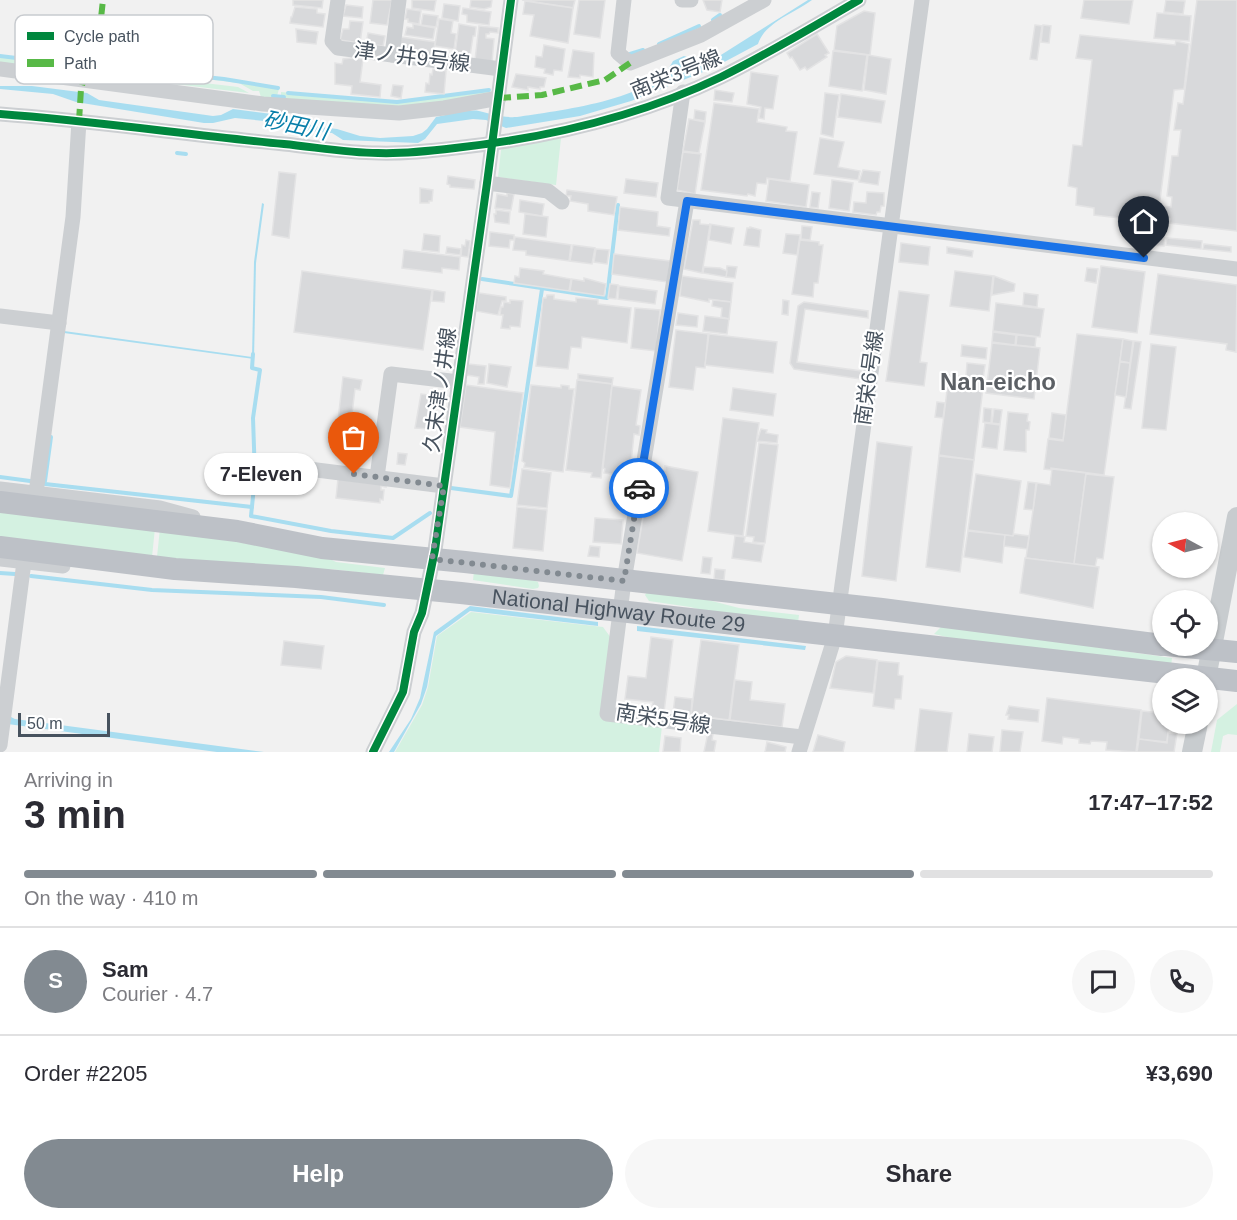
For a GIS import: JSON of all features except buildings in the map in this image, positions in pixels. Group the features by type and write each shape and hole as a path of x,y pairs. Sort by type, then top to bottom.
{"highway":[{"name":"National Highway Route 29","path":"18,500 216,528 322,548 1152,644"},
{"name":"National Highway Route 29","path":"10,554 426,590 1152,672"},
{"name":"National Highway Route 29","path":"1218,650 1237,652"},
{"name":"National Highway Route 29","path":"1218,679 1237,681"}],"main road":[{"path":"1218,617 1237,517"},
{"path":"1192,752 1196,734"}],"street":[{"name":"津ノ井9号線","path":"338,0 332,41 338,48 501,69"},
{"path":"392,55 399,0"},
{"path":"113,84 263,104 399,113 444,108 498,96 511,0"},
{"path":"624,0 618,53 630,63 701,35 760,1"},
{"path":"682,0 691,0"},
{"name":"南栄3号線","path":"0,114 376,153 409,153 492,137 595,124 719,78 860,0"},
{"name":"南栄6号線","path":"801,745 835,636 837,606 922,0"},
{"path":"0,69 15,71"},
{"path":"683,92 668,198 1237,269"},
{"name":"久末津ノ井線","path":"373,752 403,692 414,632 422,613 444,486 498,96"},
{"path":"0,489 18,500 59,323 73,217 78,121"},
{"path":"487,183 548,191 562,202"},
{"name":"南栄5号線","path":"687,201 619,612 607,714 801,745"},
{"path":"0,316 59,323"},
{"path":"377,477 391,374 459,381"},
{"path":"261,463 444,486"},
{"path":"0,745 10,554"}],"green space":[{"path":"0,57 15,59 15,67 0,65"},
{"path":"213,79 279,89 277,96 281,96 281,92 398,103 492,91 491,95 396,110 262,100 259,91 253,91 239,83"},
{"path":"175,84 213,84 238,87 249,93"},
{"path":"561,138 556,185 498,177 503,148"},
{"path":"0,511 155,528 152,557 0,540"},
{"path":"160,528 328,558 336,562 385,568 383,575 330,569 328,573 157,557"},
{"path":"474,571 532,580 538,582 539,586 533,589 473,580"},
{"path":"647,592 708,600 739,608 799,615 798,623 735,618 690,607 649,601 645,595"},
{"path":"471,612 603,627 611,638 601,719 662,726 659,752 395,752 422,705 428,687 437,636"},
{"path":"943,625 1172,658 1171,667 980,645 934,634"},
{"path":"1237,704 1237,735 1223,736 1220,752 1211,752 1214,734 1218,734 1218,719"}],"water":[{"name":"砂田川","path":"808,0 812,0 767,30 758,44 713,68 631,101 580,116 506,128 486,120 473,119 437,124 425,139 418,143 343,140 332,133 308,131 285,123 235,118 204,123 76,102 53,94 0,89 0,86 32,86 87,93 99,100 213,116 233,109 296,117 313,126 337,129 360,136 380,138 413,136 427,129 436,117 458,112 479,111 517,117 579,107 626,94 647,85 663,74 673,61 684,56 699,61 713,60"},
{"path":"262,203 264,204 256,263 254,359 64,333 64,331 252,357 254,262"},
{"path":"470,606 598,622 598,626 470,611 436,636 427,687 421,704 394,752 389,752 411,719 420,698 434,632"},
{"path":"637,626 806,646 805,650 637,631"},
{"path":"9,716 15,719 264,752 217,752 0,723"}],"waterway":[{"path":"713,20 720,15"},
{"path":"659,44 699,26"},
{"path":"630,54 643,50"},
{"path":"0,56 15,58"},
{"path":"213,78 278,88"},
{"path":"288,93 397,102 489,90"},
{"name":"砂田川","path":"273,96 284,97"},
{"path":"177,153 186,154"},
{"path":"482,279 607,298 618,205"},
{"path":"451,488 511,496 542,289"},
{"path":"253,354 252,368 260,370 253,418 255,477 251,516 331,531 393,538 430,513"},
{"path":"45,481 51,437"},
{"path":"0,477 30,481"},
{"path":"45,484 252,507"},
{"path":"0,573 15,574"},
{"path":"31,576 152,590 321,597 384,605"}],"marked path":[{"path":"101,15 103,0"},
{"path":"499,98 542,95 605,80 630,63"},
{"path":"79,121 82,84"}],"cycle path":[{"path":"373,752 403,692 414,632 422,613 435,550 511,0"},
{"path":"0,114 366,153 417,152 489,144 591,124 657,104 721,77 756,59 859,0"}],"way so far":[{"path":"354,474 444,486 432,559 624,581 639,488"}],"place":[{"name":"7-Eleven","path":"354,474"}],"district":[{"name":"Nan-eicho","path":"998,382"}],"route":[{"path":"639,488 687,201 1144,258"}]}
